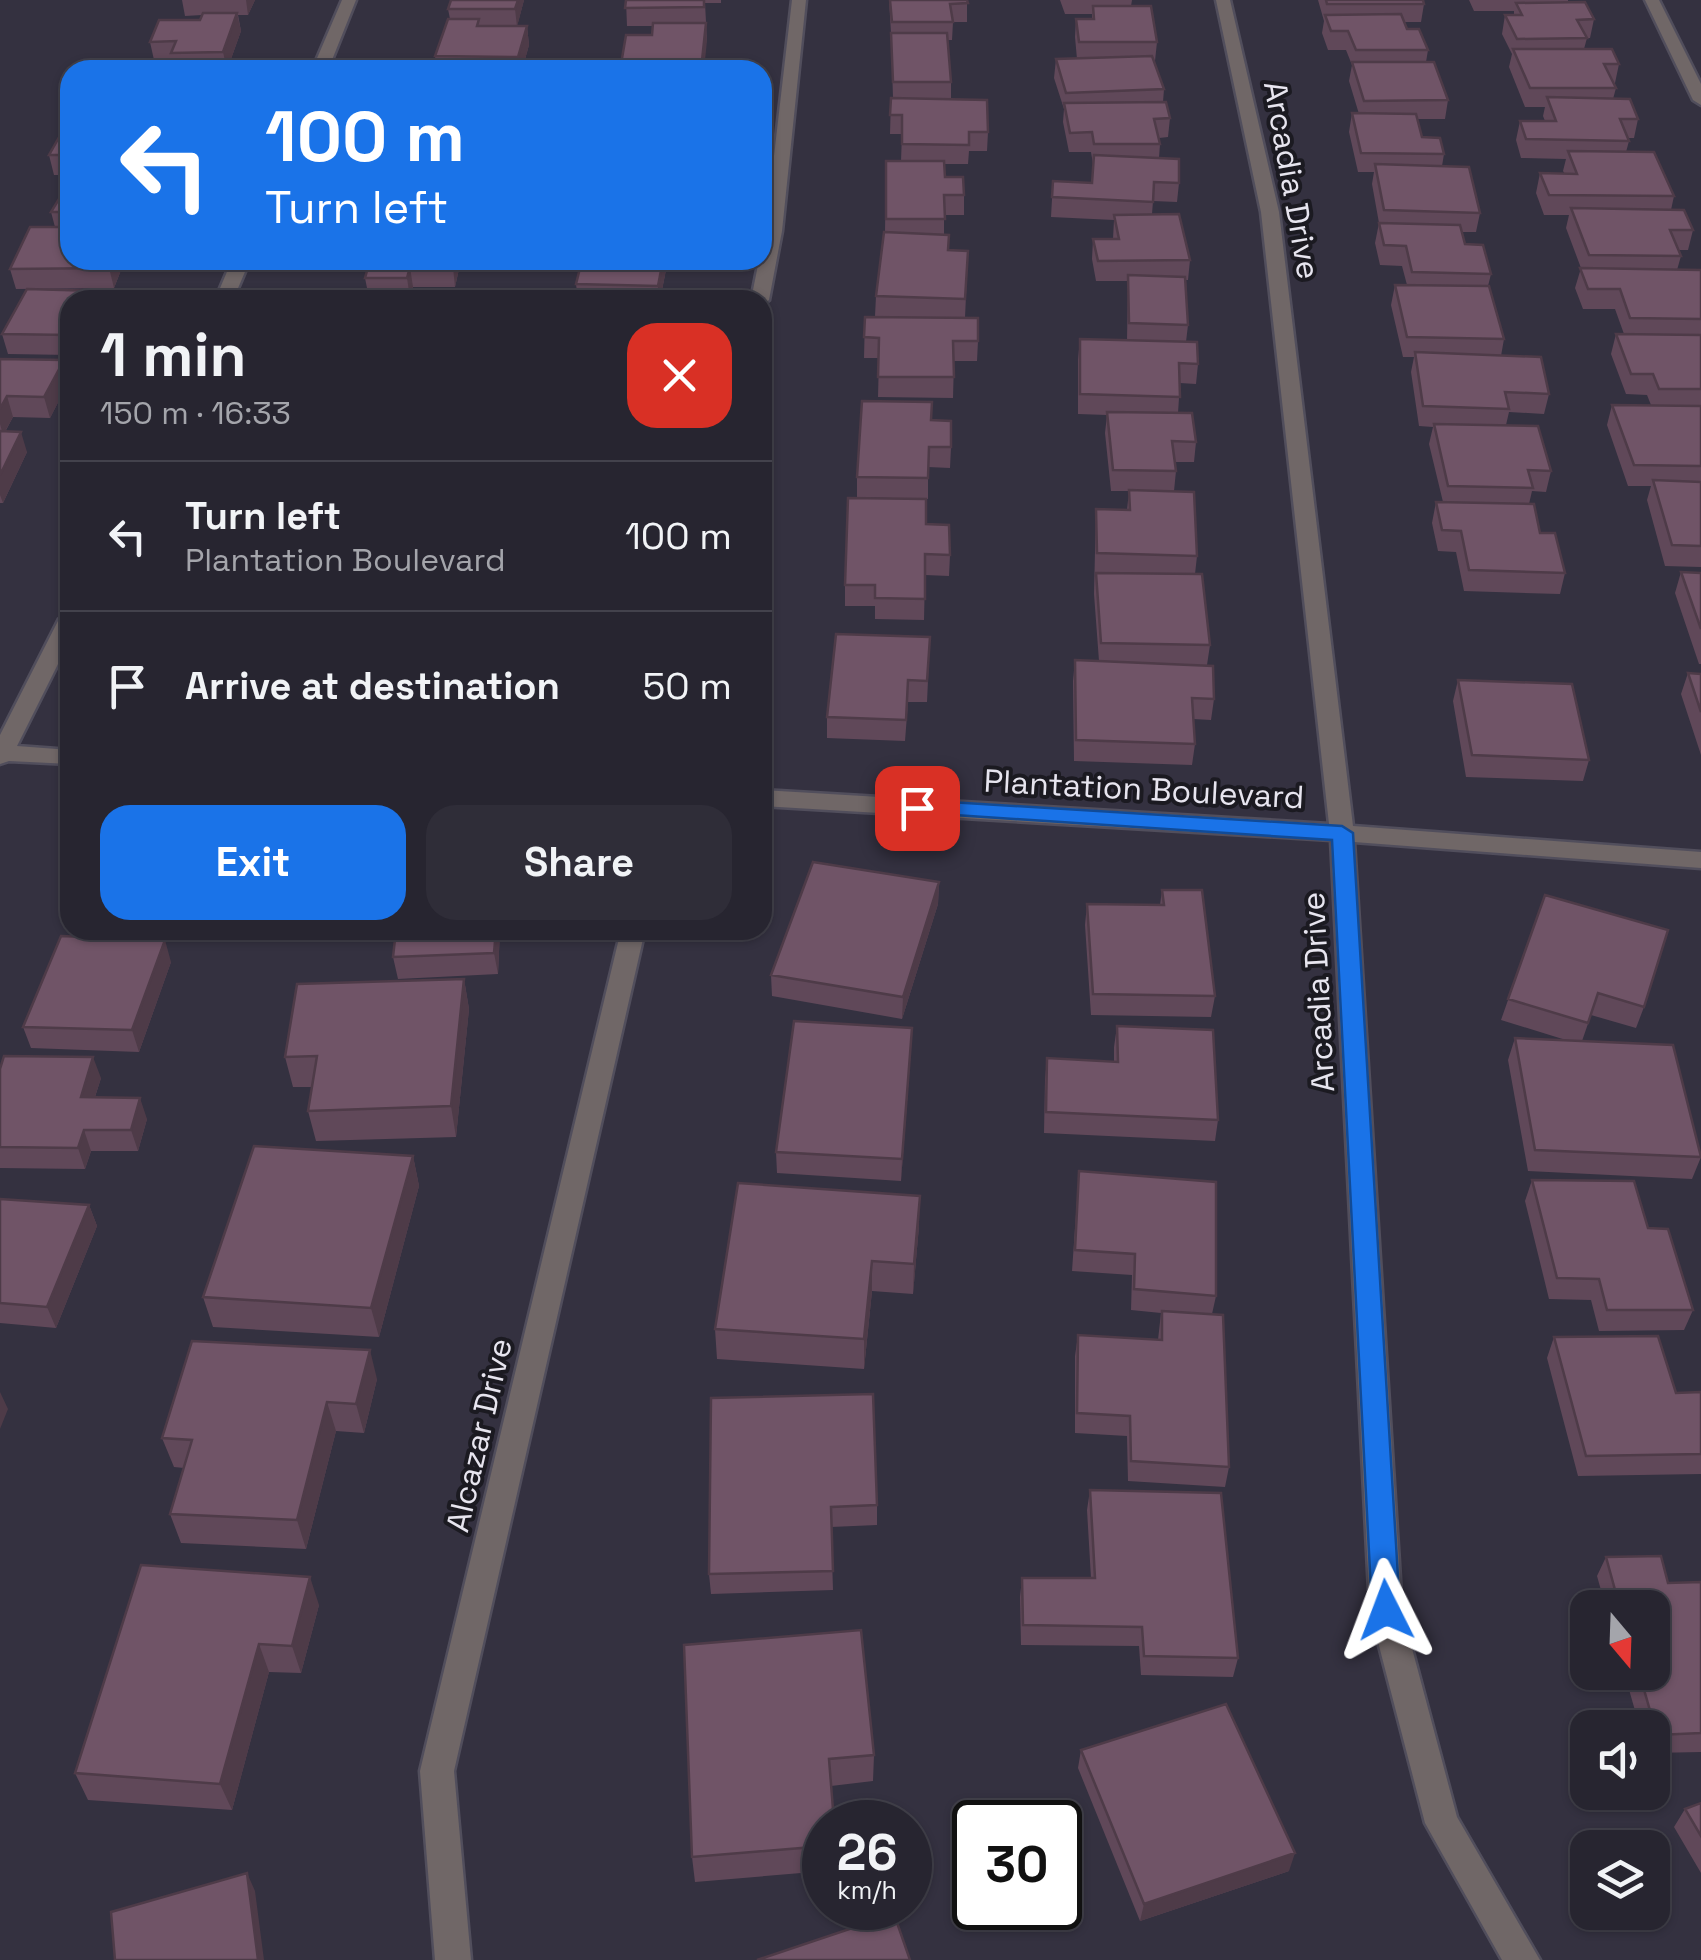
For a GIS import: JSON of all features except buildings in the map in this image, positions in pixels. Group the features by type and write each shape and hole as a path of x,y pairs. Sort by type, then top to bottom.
{"street":[{"path":"324,60 349,0"},
{"path":"772,236 799,0"},
{"name":"Arcadia Drive","path":"1224,0 1270,212 1342,833 1386,1610 1442,1823 1522,1960"},
{"path":"1652,0 1701,100"},
{"path":"60,639 1,755 60,757"},
{"name":"Plantation Boulevard","path":"772,799 1342,833 1701,860"},
{"name":"Alcazar Drive","path":"454,1960 437,1771 631,940"}],"route":[{"path":"917,808 1342,833 1386,1610"}]}
